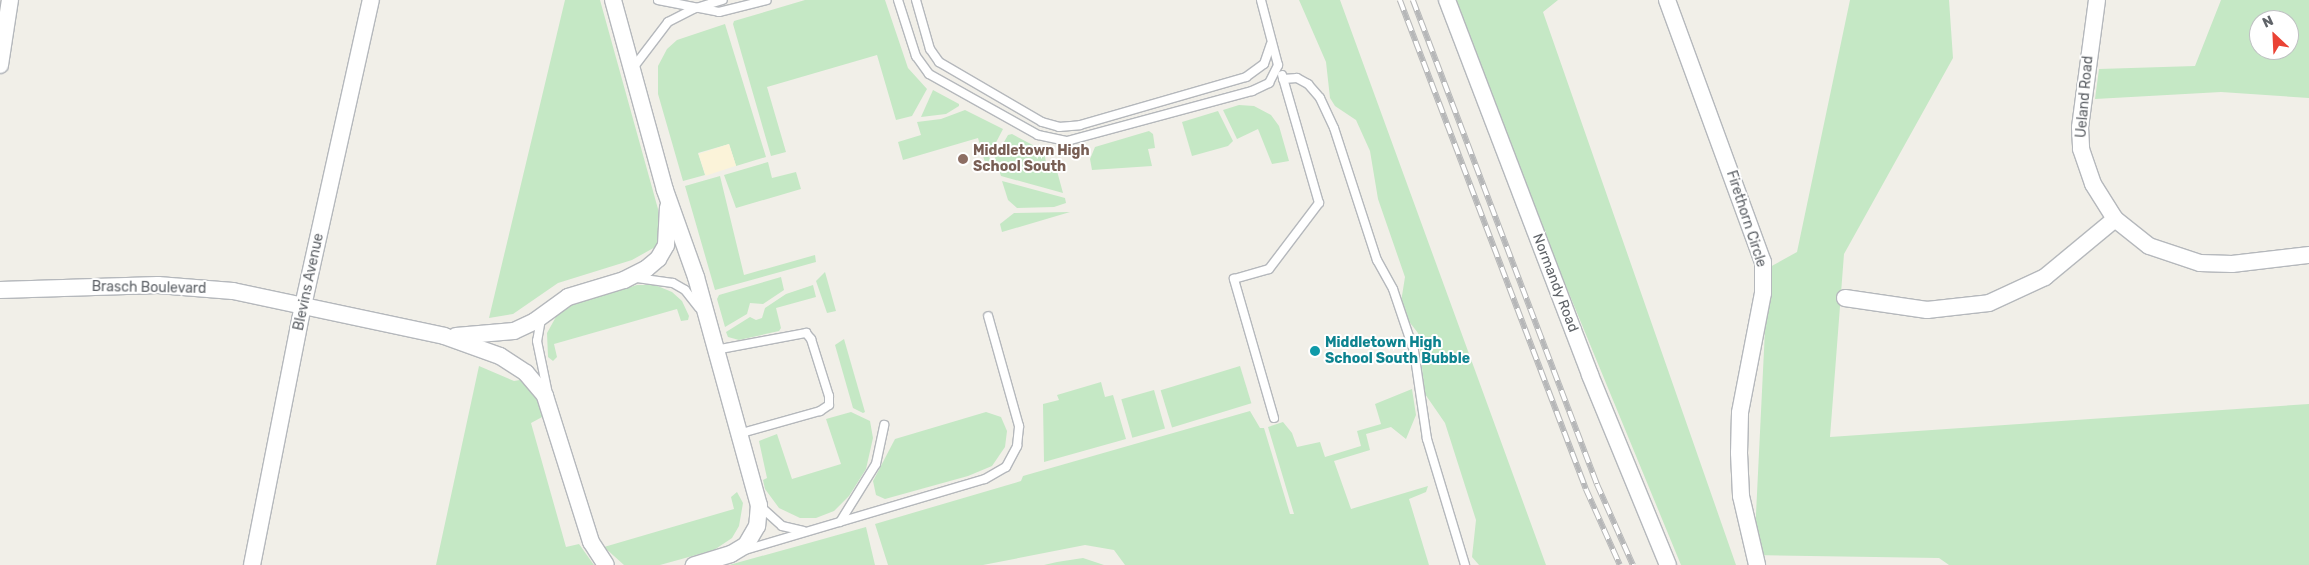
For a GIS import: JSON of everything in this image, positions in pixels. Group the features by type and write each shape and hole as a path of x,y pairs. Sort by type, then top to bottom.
{"street":[{"path":"0,65 10,0"},
{"name":"Blevins Avenue","path":"252,565 303,306 371,0"},
{"path":"613,0 630,72 665,190 685,238 707,326 758,501 758,518 754,533 746,545 731,554 694,565"},
{"name":"Normandy Road","path":"1447,0 1590,375 1668,565"},
{"name":"Firethorn Circle","path":"1667,0 1763,262 1763,293 1742,405 1739,453 1741,496 1757,565"},
{"name":"Ueland Road","path":"2096,0 2081,110 2081,149 2093,184 2115,219 2149,246 2200,264 2232,264 2309,255"},
{"path":"444,336 507,332 528,325 568,296 624,280 646,269 662,252 669,225 665,190"},
{"path":"1845,298 1927,310 1989,303 2045,277 2115,219"},
{"name":"Brasch Boulevard","path":"0,290 195,286 303,306 444,336"},
{"path":"444,336 518,366 540,388 554,415 590,542 606,565"}],"lane":[{"path":"658,0 693,9 726,11 767,0"},
{"path":"630,72 663,26 693,9 723,0"},
{"path":"898,0 916,56 924,69 1038,135 1057,140 1093,136 1258,89 1276,75 1277,59"},
{"path":"916,0 930,49 939,62 1042,122 1059,127 1080,125 1246,77 1258,70 1268,58 1272,37"},
{"path":"1261,0 1320,204 1269,269 1234,279 1274,418"},
{"path":"1283,79 1297,78 1308,84 1320,98 1334,128 1377,260 1393,289 1414,351 1427,439 1465,565"},
{"path":"624,280 651,278 673,283 693,298 707,326"},
{"path":"542,315 538,329 538,348 554,415"},
{"path":"731,554 985,479 1006,467 1017,446 1019,426 988,316"},
{"path":"714,350 806,333 812,340 829,396 829,405 820,411 738,434"},
{"path":"840,522 876,464 884,425"},
{"path":"758,501 765,514 782,526 798,531 813,530"}],"green space":[{"path":"565,0 600,0 658,209 660,235 657,246 632,260 558,283 513,314 489,318"},
{"path":"805,0 885,0 908,68 927,89 912,116 896,120 877,55 767,87 786,152 771,156 733,24 734,21"},
{"path":"1299,0 1340,0 1546,565 1479,565 1472,557 1476,520 1445,423 1425,394 1418,333 1407,319 1401,302 1405,277 1378,199 1370,151 1356,120 1335,106 1330,98 1326,62"},
{"path":"1448,0 1558,0 1543,12 1736,565 1681,565"},
{"path":"1850,0 1949,0 1953,58 1844,254 1830,437 2309,404 2309,565 1949,565 1939,558 1754,555 1768,268 1797,252"},
{"path":"2221,0 2309,0 2309,98 2221,92 2095,99 2099,69 2195,66"},
{"path":"725,24 766,157 736,166 729,144 698,153 705,175 683,181 658,94 658,66 667,49 677,40"},
{"path":"933,90 959,104 959,106 946,114 921,117"},
{"path":"1239,105 1254,106 1271,115 1279,126 1289,161 1272,164 1258,129 1237,139 1223,110"},
{"path":"965,110 1003,129 989,156 994,172 987,170 978,138 903,160 898,142 921,135 917,122 941,119"},
{"path":"1218,111 1233,141 1228,146 1192,156 1182,122"},
{"path":"1149,131 1153,134 1155,148 1148,149 1152,166 1092,170 1090,159 1095,147"},
{"path":"1012,134 1044,151 1047,168 1057,171 1063,193 1001,176 995,158 1008,135"},
{"path":"768,162 772,178 796,172 801,189 736,208 724,175"},
{"path":"720,176 744,275 815,255 816,262 715,290 685,186"},
{"path":"1002,181 1065,198 1066,203 1054,207 1017,208 1008,200"},
{"path":"1070,212 1002,232 1000,224 1014,213"},
{"path":"825,272 836,311 827,313 816,281"},
{"path":"781,277 784,290 763,304 750,303 747,314 725,327 717,299 719,295"},
{"path":"637,285 655,285 672,292 682,301 689,316 688,320 681,321 677,309 554,344 557,357 553,361 548,357 547,333 557,315 571,305"},
{"path":"813,285 816,297 776,308 781,328 779,331 739,340 728,337 726,332 750,317 756,320 762,318 765,308 786,294"},
{"path":"844,339 865,412 863,413 853,408 835,345"},
{"path":"479,366 514,381 520,380 537,398 544,416 531,423 566,547 579,544 594,565 436,565"},
{"path":"1240,366 1251,403 1172,428 1161,390"},
{"path":"1101,382 1105,397 1113,395 1126,439 1044,462 1043,404 1059,400 1057,395"},
{"path":"1412,389 1416,415 1406,439 1391,427 1366,434 1370,450 1334,461 1351,509 1428,486 1426,492 1409,499 1429,565 1125,565 1114,550 1085,545 983,565 888,565 875,524 1021,481 1023,476 1250,411 1260,428 1264,428 1290,514 1294,514 1268,427 1283,422 1292,433 1297,447 1320,442 1325,457 1361,446 1357,431 1381,424 1375,404"},
{"path":"1154,390 1165,428 1132,438 1121,399"},
{"path":"851,412 870,421 873,438 866,469 849,496 834,511 816,518 800,518 779,508 765,489 763,480 767,478 759,441 777,434 792,479 841,464 826,419"},
{"path":"986,412 1001,417 1007,431 1005,447 992,466 968,476 885,499 876,495 873,481 895,439"},
{"path":"737,492 743,503 739,526 732,538 714,550 660,565 624,565 604,547 734,509 731,497"},
{"path":"866,527 875,565 729,565 816,541"},
{"path":"1083,558 1104,565 1044,565 1057,562"}],"sand":[{"path":"729,144 736,166 706,176 699,154"}],"railway":[{"path":"1400,0 1586,489 1620,565"},
{"path":"1413,0 1597,484 1633,565"}],"place":[{"name":"Middletown High School South","path":"963,159"},
{"name":"Middletown High School South Bubble","path":"1315,351"}]}
